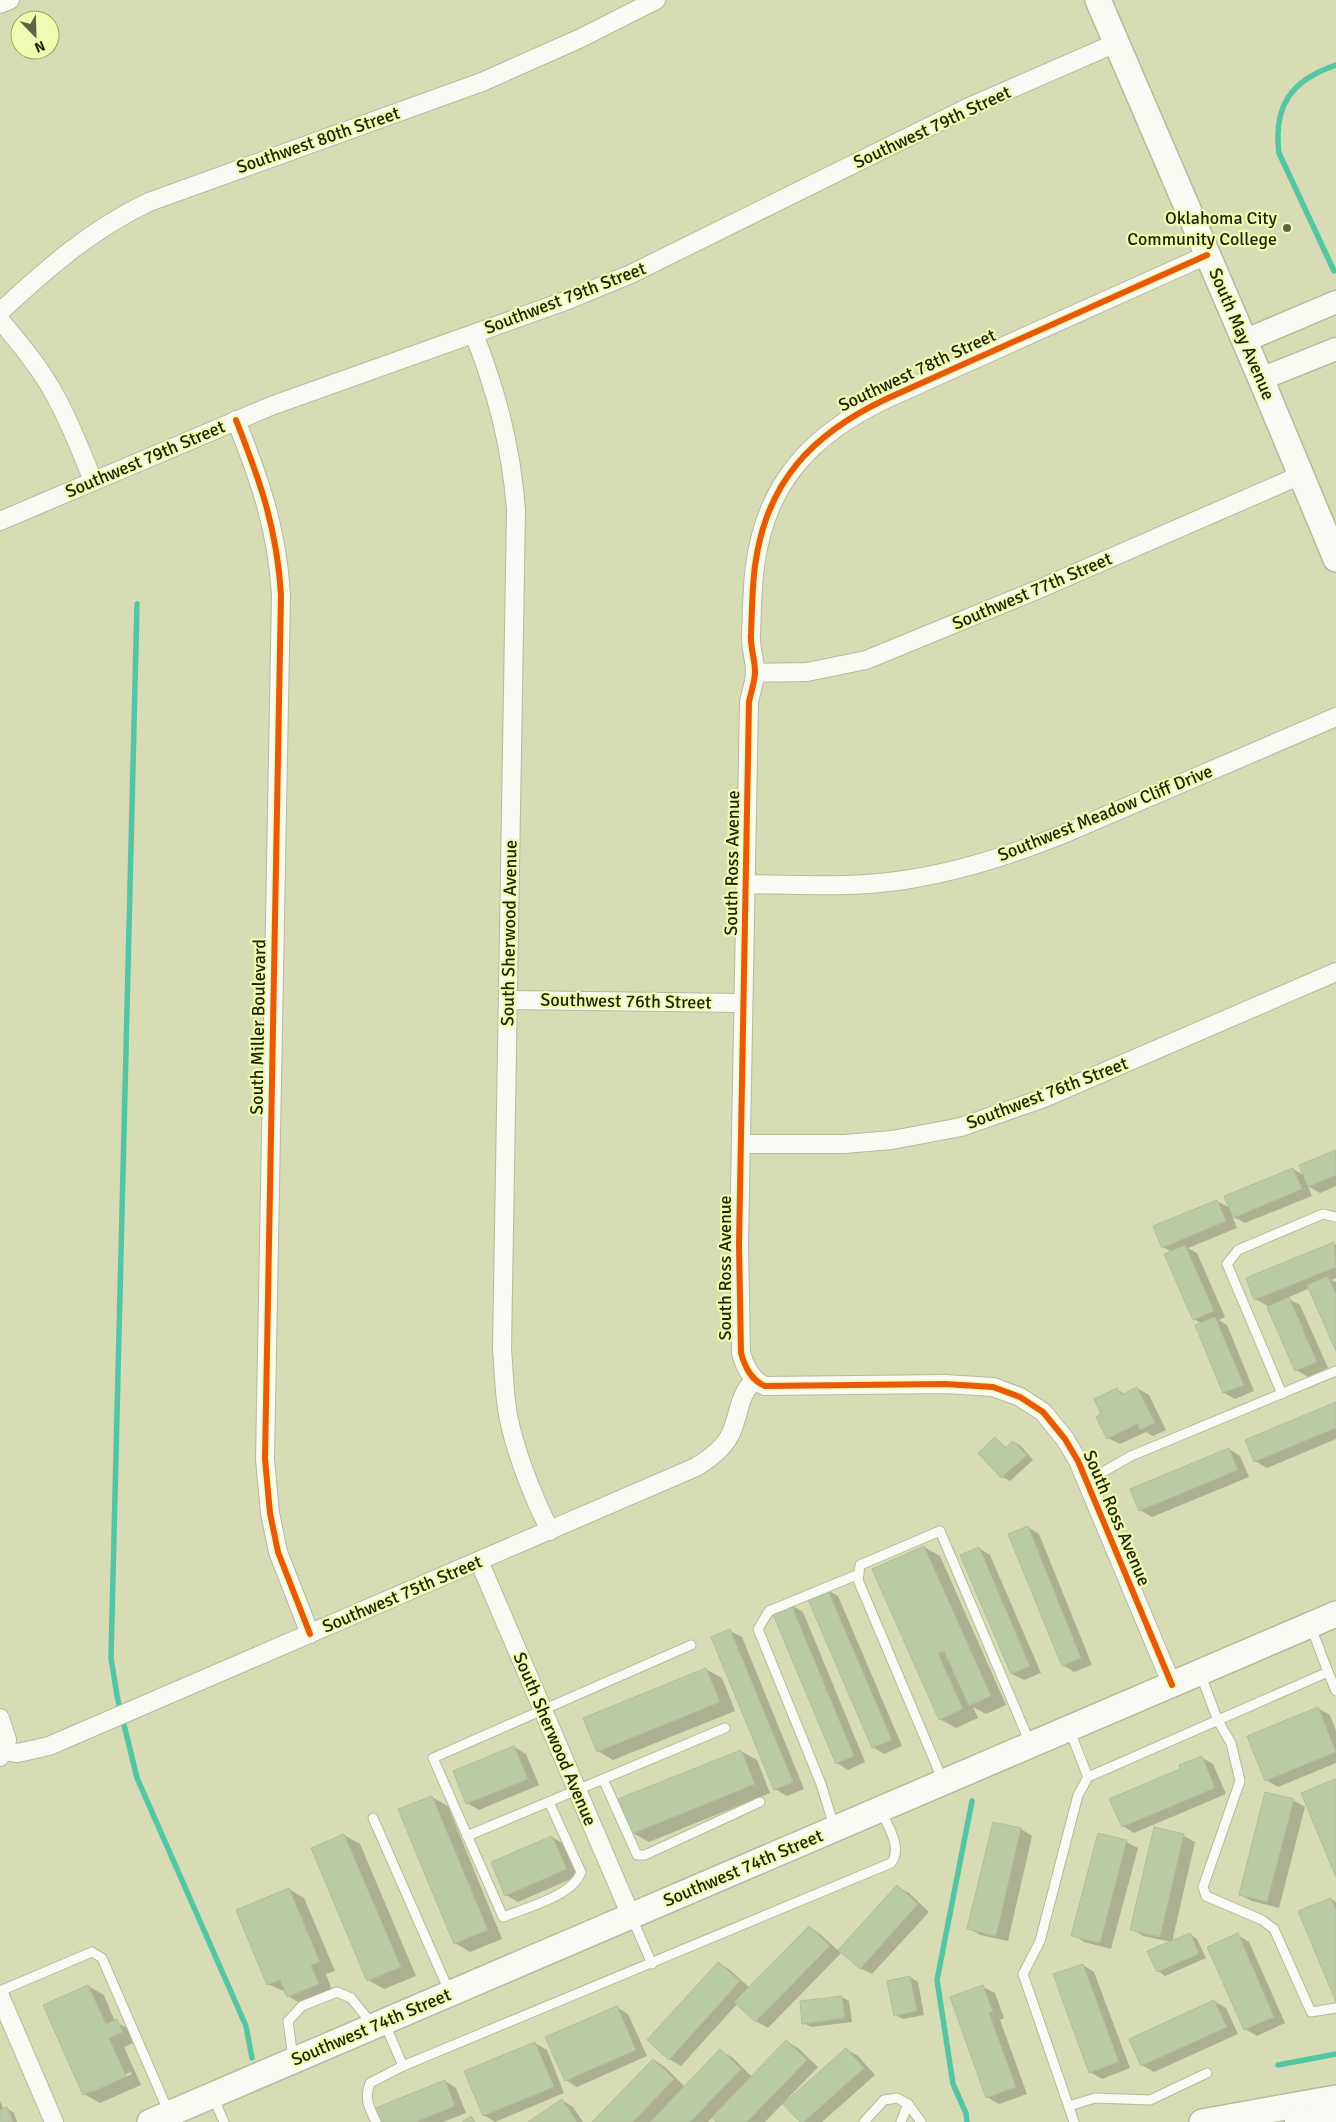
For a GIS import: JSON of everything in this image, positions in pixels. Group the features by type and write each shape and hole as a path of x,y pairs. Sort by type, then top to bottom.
{"highway":[{"path":"1299,2122 1336,2108"}],"main road":[{"name":"South May Avenue","path":"1098,0 1262,379 1336,559"},
{"name":"Southwest 74th Street","path":"160,2118 630,1916 882,1811 944,1782 1336,1614"},
{"path":"1202,2122 1336,2098"}],"street":[{"path":"0,4 10,0"},
{"name":"Southwest 80th Street","path":"0,312 77,245 107,224 149,202 179,189 482,82 573,42 656,0"},
{"name":"Southwest 79th Street","path":"0,521 236,420 474,334 630,274 967,108 1116,43"},
{"name":"Southwest 78th Street","path":"755,673 751,642 755,567 760,539 776,495 801,459 816,443 854,414 878,402 1207,255"},
{"path":"1244,341 1336,302"},
{"path":"0,320 27,353 51,388 65,415 93,481"},
{"name":"South Sherwood Avenue","path":"474,334 504,425 511,459 516,510 503,1358 512,1432 536,1502 550,1531"},
{"path":"1262,379 1336,349"},
{"name":"South Miller Boulevard","path":"236,420 268,506 276,549 281,595 265,1459 270,1513 277,1545 310,1634"},
{"name":"Southwest 77th Street","path":"755,673 816,671 866,660 1039,589 1301,475"},
{"name":"South Ross Avenue","path":"755,673 749,702 739,1245 741,1353 747,1369 755,1380 766,1386 779,1388 963,1384 1006,1391 1035,1406 1054,1424 1072,1449 1172,1685"},
{"name":"Southwest Meadow Cliff Drive","path":"747,884 878,883 904,880 974,865 1062,835 1336,717"},
{"name":"Southwest 76th Street","path":"741,1144 844,1144 892,1140 961,1126 1044,1098 1336,972"},
{"name":"Southwest 76th Street","path":"508,1000 743,1003"},
{"name":"Southwest 75th Street","path":"2,1754 39,1749 677,1476 708,1460 726,1442 733,1430 742,1395 755,1380"},
{"name":"South Sherwood Avenue","path":"479,1561 630,1916"},
{"path":"0,1718 7,1740 2,1754"},
{"path":"0,1996 54,2122"}],"lane":[{"path":"1282,1394 1227,1264 1238,1250 1323,1214 1336,1217"},
{"path":"1086,1481 1131,1456 1336,1371"},
{"path":"944,1782 858,1580 860,1565 940,1531 1031,1745"},
{"path":"835,1829 821,1784 758,1630 770,1611 859,1574"},
{"path":"1310,1625 1336,1691"},
{"path":"549,1802 581,1872 578,1880 563,1892 503,1917 433,1758 691,1645"},
{"path":"1074,2122 1023,1974 1040,1941 1078,1795 1088,1777 1328,1672"},
{"path":"1200,1673 1218,1721 1231,1743 1240,1780 1203,1886 1206,1896 1262,1920 1274,1929 1311,2012 1336,2008"},
{"path":"467,1836 725,1728"},
{"path":"1069,1729 1088,1777"},
{"path":"603,1779 637,1855 645,1855 760,1802"},
{"path":"376,2122 367,2102 366,2094 370,2083 403,2066 891,1863 895,1858 896,1848 882,1811"},
{"path":"373,1818 450,1994"},
{"path":"630,1916 652,1964"},
{"path":"0,1991 92,1952 102,1958 160,2118"},
{"path":"293,2060 288,2021 302,2006 337,1992 351,1998 379,2024 403,2066"},
{"path":"1069,2106 1095,2098 1150,2100 1207,2073"},
{"path":"212,2096 224,2122"},
{"path":"864,2122 884,2100 898,2098 908,2104 921,2122"},
{"path":"901,2122 908,2104"}],"building":[{"path":"1336,1150 1336,1175 1308,1187 1299,1165"},
{"path":"1293,1168 1302,1189 1233,1218 1224,1196"},
{"path":"1217,1200 1226,1221 1162,1248 1153,1226"},
{"path":"1334,1242 1336,1267 1254,1300 1246,1278"},
{"path":"1185,1245 1214,1311 1193,1320 1164,1254"},
{"path":"1328,1276 1336,1295 1336,1351 1307,1285"},
{"path":"1289,1297 1317,1362 1295,1371 1267,1307"},
{"path":"1215,1317 1244,1385 1223,1393 1195,1325"},
{"path":"1137,1387 1155,1423 1140,1430 1137,1424 1107,1439 1096,1417 1101,1414 1094,1399 1117,1388 1121,1395"},
{"path":"1336,1402 1336,1428 1254,1462 1245,1440"},
{"path":"995,1437 1005,1448 1013,1441 1027,1455 1001,1478 978,1453"},
{"path":"1229,1448 1238,1470 1139,1511 1130,1489"},
{"path":"1028,1526 1081,1658 1062,1666 1008,1534"},
{"path":"924,1546 991,1696 969,1706 944,1651 938,1653 963,1709 939,1720 872,1569"},
{"path":"979,1547 1030,1666 1011,1674 960,1555"},
{"path":"827,1588 892,1740 872,1748 807,1597"},
{"path":"791,1604 854,1756 836,1764 772,1612"},
{"path":"730,1629 793,1782 774,1790 711,1637"},
{"path":"706,1668 720,1702 597,1752 583,1718"},
{"path":"1318,1707 1336,1752 1265,1781 1247,1736"},
{"path":"514,1746 528,1779 466,1804 453,1771"},
{"path":"741,1750 755,1784 632,1834 618,1799"},
{"path":"1202,1756 1215,1788 1122,1827 1109,1799 1180,1769 1179,1765"},
{"path":"1335,1779 1336,1782 1336,1877 1301,1793"},
{"path":"1265,1792 1294,1799 1267,1902 1239,1895"},
{"path":"432,1796 488,1930 454,1944 398,1809"},
{"path":"993,1822 1021,1828 996,1936 967,1929"},
{"path":"1154,1827 1184,1834 1160,1937 1130,1930"},
{"path":"1098,1833 1127,1840 1100,1943 1071,1936"},
{"path":"344,1834 401,1967 367,1981 311,1848"},
{"path":"552,1836 567,1869 505,1896 491,1862"},
{"path":"897,1885 918,1904 860,1969 838,1950"},
{"path":"289,1888 320,1962 311,1965 319,1984 287,1997 280,1980 267,1985 236,1910"},
{"path":"1331,1898 1336,1911 1336,2002 1298,1911"},
{"path":"809,1926 830,1946 755,2022 734,2002"},
{"path":"1190,1933 1199,1954 1157,1972 1147,1951"},
{"path":"1238,1933 1274,2017 1244,2030 1207,1947"},
{"path":"718,1962 740,1981 669,2060 647,2040"},
{"path":"1083,1964 1119,2062 1089,2073 1053,1974"},
{"path":"910,1976 917,2011 894,2016 887,1981"},
{"path":"88,1985 106,2024 117,2019 123,2032 109,2038 126,2076 83,2095 43,2005"},
{"path":"983,1985 993,2012 989,2013 1016,2087 986,2098 950,1997"},
{"path":"842,1996 845,2018 802,2024 800,2001"},
{"path":"1214,2000 1227,2027 1141,2066 1129,2039"},
{"path":"617,2006 636,2050 565,2081 545,2037"},
{"path":"786,2040 807,2060 747,2122 716,2122 712,2117"},
{"path":"535,2042 554,2087 483,2116 464,2071"},
{"path":"846,2048 864,2068 804,2122 800,2122 783,2104"},
{"path":"720,2049 741,2069 690,2122 650,2122"},
{"path":"653,2059 674,2079 633,2122 592,2122"},
{"path":"445,2080 455,2106 416,2122 379,2122 373,2109"},
{"path":"562,2099 577,2122 528,2122"},
{"path":"7,2107 13,2122 0,2122 0,2110"},
{"path":"471,2116 475,2122 462,2122"}],"waterway":[{"path":"1334,271 1279,153 1278,136 1279,122 1288,97 1307,78 1336,65"},
{"path":"137,604 111,1658 117,1696 137,1778 246,2026 252,2058"},
{"path":"967,2122 966,2113 953,2084 937,1980 972,1801"},
{"path":"1278,2065 1336,2054"}],"cycle path":[{"path":"1172,1685 1078,1461 1065,1439 1043,1412 1020,1397 993,1387 945,1384 765,1386 752,1377 744,1363 741,1353 739,1245 749,702 755,672 751,639 753,583 761,536 770,509 782,485 797,464 815,445 836,428 886,399 1207,255"},
{"path":"236,420 266,505 276,548 281,595 265,1459 270,1513 278,1552 310,1634"}],"place":[{"name":"Oklahoma City Community College","path":"1287,228"}]}
